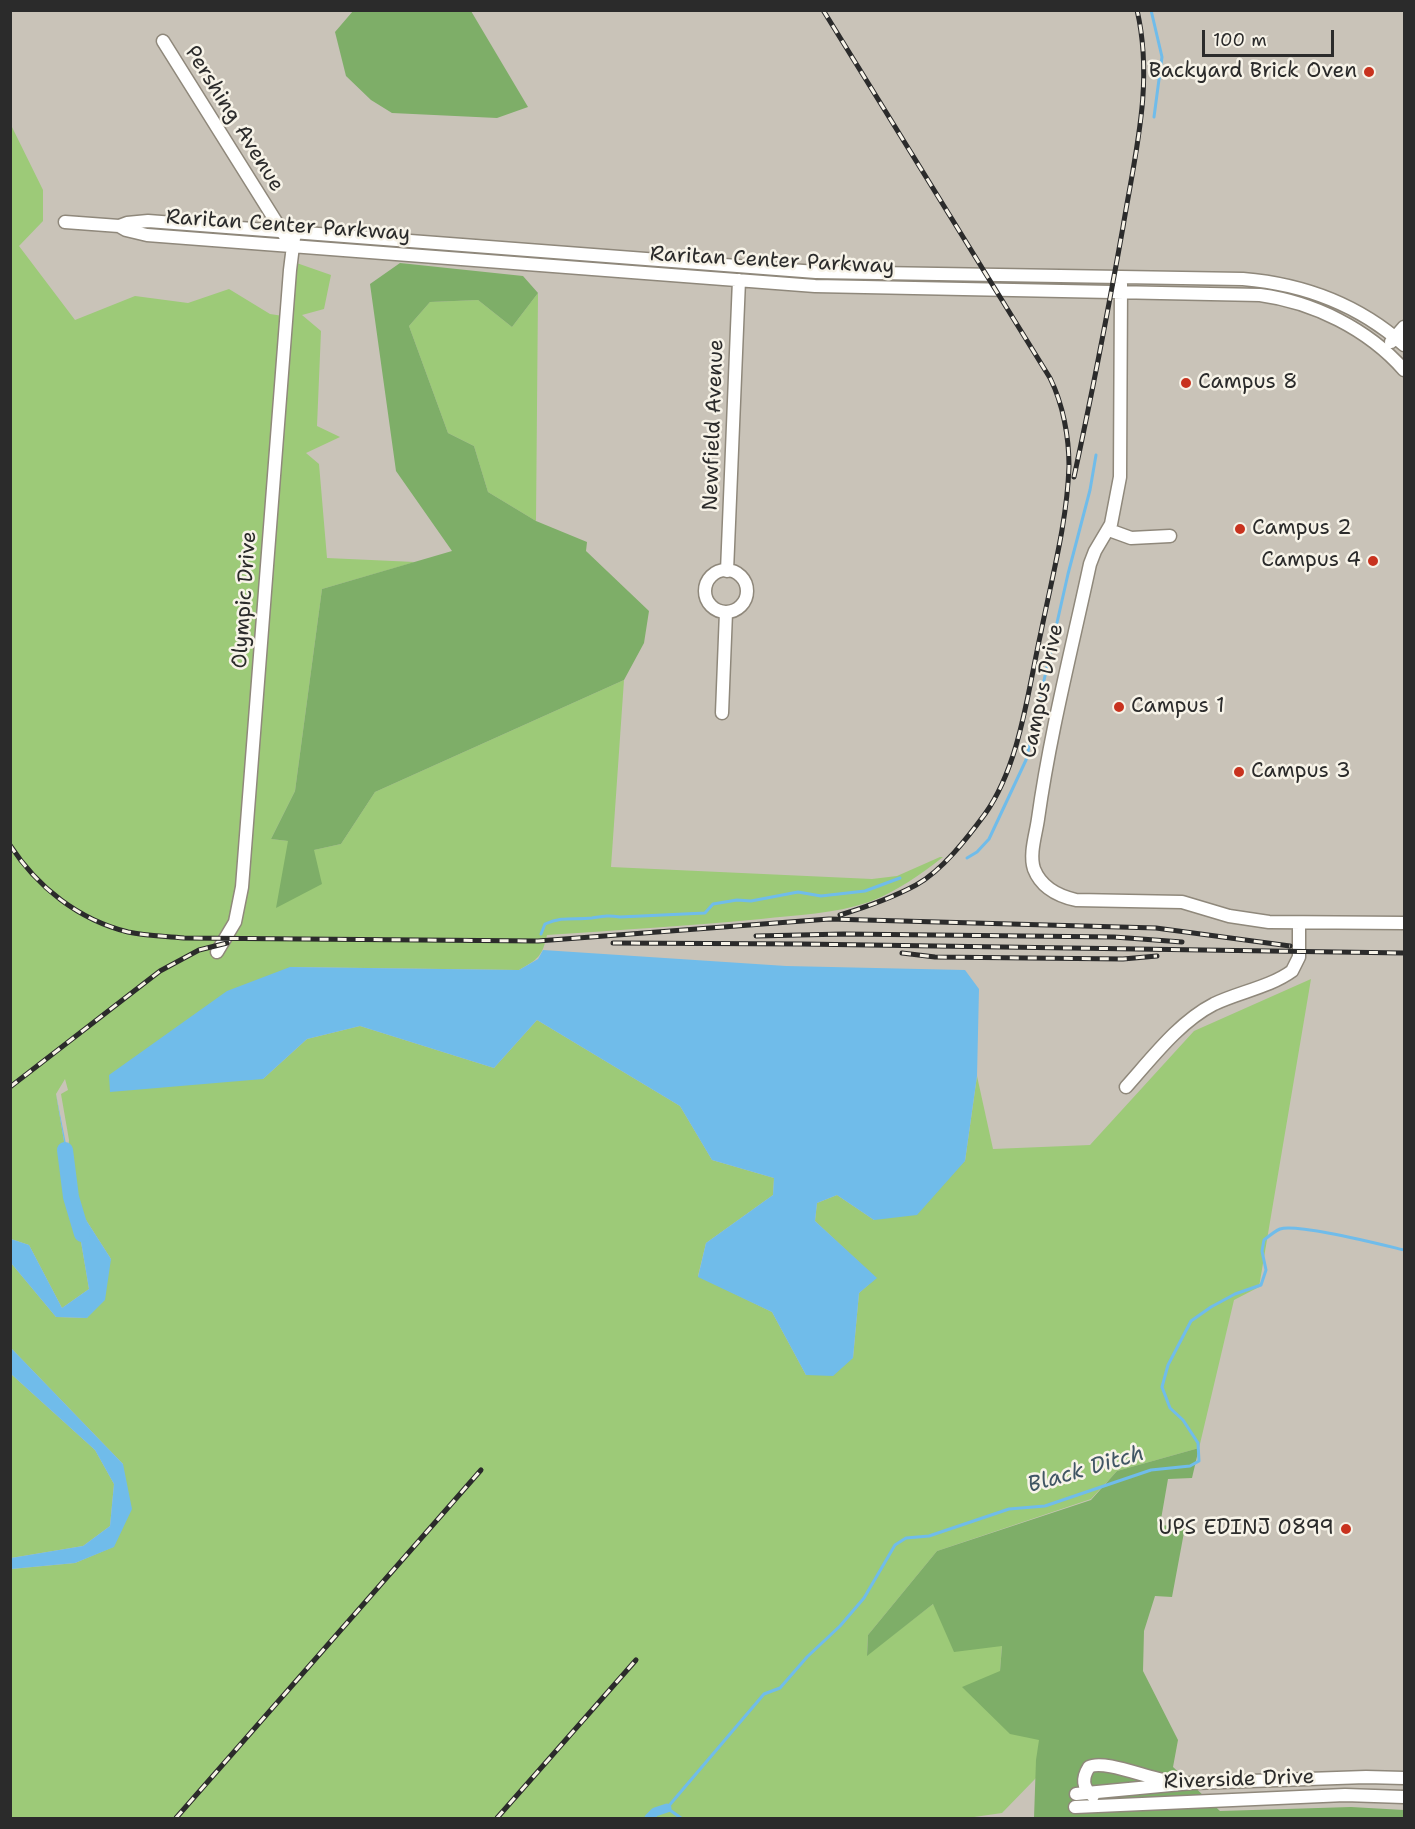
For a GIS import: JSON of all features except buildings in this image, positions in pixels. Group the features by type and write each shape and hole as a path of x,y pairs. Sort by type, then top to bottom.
{"street":[{"name":"Pershing Avenue","path":"163,41 281,231 293,246"},
{"name":"Raritan Center Parkway","path":"65,222 119,226 148,221 816,272 1228,278 1286,285 1319,294 1367,318 1400,341"},
{"name":"Raritan Center Parkway","path":"119,226 147,235 826,286 1246,294 1284,299 1329,315 1385,350 1404,370"},
{"name":"Olympic Drive","path":"217,952 235,922 242,887 295,232"},
{"name":"Campus Drive","path":"1121,277 1120,468 1117,495 1109,530 1095,551 1090,564 1044,782 1033,852 1034,865 1040,879 1047,887 1060,896 1071,899 1177,902 1228,916 1269,922 1299,922"},
{"name":"Newfield Avenue","path":"727,571 739,280"},
{"path":"1385,350 1400,341 1404,327"},
{"path":"1109,530 1135,538 1170,536"},
{"path":"727,571 741,577 747,592 742,605 726,612 718,611 711,606 705,589 712,576 718,572 727,571"},
{"path":"722,713 726,612"},
{"path":"1126,1087 1163,1046 1198,1014 1215,1004 1292,971 1299,957 1299,922 1404,923"},
{"path":"1120,1804 1101,1801 1082,1793 1084,1776 1089,1767 1096,1764 1108,1765 1150,1778 1192,1783"},
{"name":"Riverside Drive","path":"1082,1793 1192,1783 1353,1777 1404,1778"},
{"name":"Riverside Drive","path":"1076,1807 1361,1795 1404,1797"}],"shaded area":[{"path":"11,11 1404,11 1404,1818 11,1818"}],"green space":[{"path":"353,11 471,11 528,107 497,118 392,113 371,100 346,76 335,32"},
{"path":"10,123 43,190 43,221 19,246 75,320 135,296 188,303 229,289 270,314 283,316 288,260 331,275 324,309 302,315 321,331 317,426 340,437 306,453 319,464 327,558 415,562 322,589 295,791 271,839 288,841 314,850 341,844 375,792 624,680 611,867 872,879 897,876 943,857 917,877 889,893 869,902 842,909 815,914 680,926 547,935 538,957 519,970 290,967 263,1079 307,1039 360,1026 494,1068 537,1020 680,1106 712,1160 774,1178 773,1195 706,1243 698,1276 772,1312 806,1375 853,1358 859,1293 876,1278 815,1221 817,1203 837,1195 874,1220 965,1161 977,1076 993,1149 1090,1145 1194,1031 1311,979 1259,1287 1234,1300 1199,1448 1117,1471 1091,1499 937,1551 868,1635 867,1655 933,1604 1002,1645 1000,1671 1040,1740 1036,1778 1002,1813 967,1818 11,1818 11,1569 75,1563 113,1547 123,1464 11,1348 11,1263 56,1317 87,1318 111,1259 79,1209 68,1151 69,1140 61,1094 68,1090 65,1079 56,1094 89,1289 62,1308 29,1245 11,1239"},
{"path":"400,263 523,276 538,293 512,327 478,300 430,302 409,326 448,433 474,446 488,492 536,521 587,542 586,551 649,611 644,643 624,680 375,792 341,844 314,850 322,884 276,908 288,841 271,839 295,791 322,589 452,551 396,471 370,284"},
{"path":"538,293 536,521 488,492 474,446 448,433 409,326 430,302 478,300 512,327"},
{"path":"11,1374 95,1450 114,1484 110,1526 83,1546 11,1558"},
{"path":"1199,1448 1192,1478 1168,1479 1160,1525 1185,1527 1172,1597 1155,1596 1144,1631 1143,1671 1178,1740 1173,1767 1220,1811 1351,1807 1404,1810 1404,1818 1034,1818 1039,1740 1010,1734 962,1687 1000,1671 1002,1646 954,1652 933,1604 867,1656 868,1635 937,1551 1091,1500 1117,1471"}],"water":[{"path":"543,950 786,966 965,970 979,989 977,1076 965,1161 917,1215 874,1220 837,1195 817,1203 815,1221 877,1278 859,1293 853,1358 833,1376 806,1375 772,1312 698,1277 706,1243 773,1195 774,1178 712,1160 680,1106 537,1020 494,1068 360,1026 307,1039 263,1079 110,1092 109,1075 227,991 290,967 519,970 538,959"},
{"path":"56,1094 79,1209 111,1259 105,1300 87,1318 56,1317 11,1263 11,1239 29,1245 62,1308 89,1289"},
{"path":"11,1348 123,1464 132,1509 114,1547 75,1563 11,1569 11,1558 83,1546 110,1526 114,1484 95,1450 11,1374"}],"waterway":[{"path":"1151,10 1162,57 1154,117"},
{"path":"967,858 977,852 989,839 1026,760 1068,574 1090,490 1096,455"},
{"path":"541,934 545,924 557,920 705,913 713,904 737,900 751,901 798,892 821,896 865,891 900,878"},
{"path":"65,1150 71,1197 82,1234"},
{"name":"Black Ditch","path":"681,1818 667,1808 764,1694 780,1688 807,1657 840,1626 864,1598 895,1545 906,1538 929,1536 1009,1509 1045,1506 1151,1470 1190,1466 1199,1461 1198,1443 1183,1420 1170,1408 1162,1387 1168,1365 1191,1321 1235,1294 1261,1285 1266,1270 1262,1251 1264,1240 1274,1232 1289,1228 1304,1229 1404,1250"},
{"name":"Black Ditch","path":"649,1818 655,1812 667,1808"}],"railway":[{"path":"823,10 1050,378 1064,421 1069,466 1062,529 1027,702 1015,750 997,794 963,843 926,879 888,898 840,915"},
{"path":"1074,477 1112,290 1141,118 1144,64 1137,10"},
{"path":"10,845 46,888 76,910 110,927 128,932 184,938 538,941 829,919 1156,928 1290,946"},
{"path":"756,936 844,934 1114,937 1182,942"},
{"path":"10,1087 160,971 199,950 227,943"},
{"path":"613,943 1404,953"},
{"path":"902,953 935,957 1123,959 1157,956"},
{"path":"176,1818 481,1470"},
{"path":"497,1818 636,1660"}],"place":[{"name":"Backyard Brick Oven","path":"1369,72"},
{"name":"Campus 8","path":"1186,383"},
{"name":"Campus 2","path":"1240,529"},
{"name":"Campus 4","path":"1373,561"},
{"name":"Campus 1","path":"1119,707"},
{"name":"Campus 3","path":"1239,772"},
{"name":"UPS EDINJ 0899","path":"1346,1529"}]}
